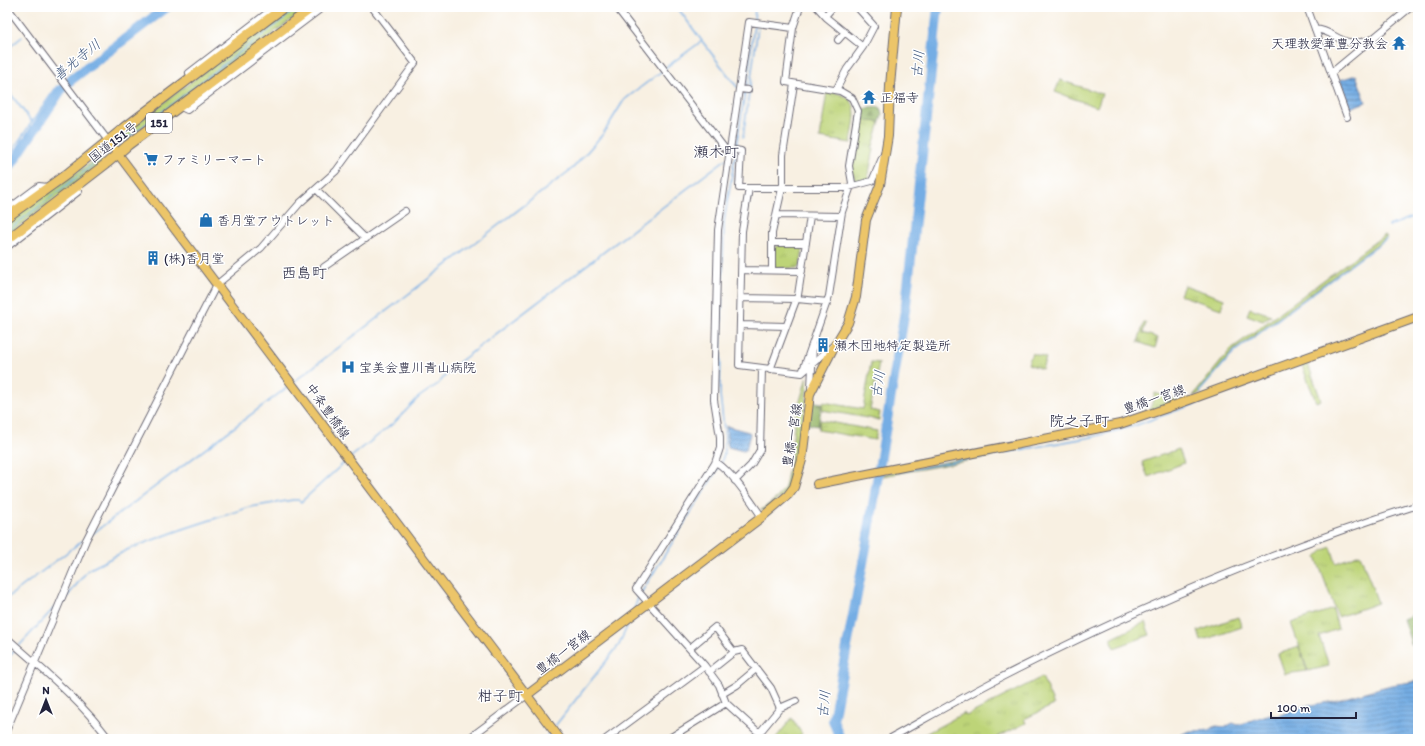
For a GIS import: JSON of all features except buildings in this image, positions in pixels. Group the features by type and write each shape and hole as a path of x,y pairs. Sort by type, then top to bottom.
{"highway":[{"name":"国道151号","path":"7,240 79,185 150,108 284,7"},
{"name":"国道151号","path":"7,217 48,187 114,148 128,145 313,7"}],"main road":[{"name":"豊橋一宮線","path":"527,695 631,617 646,600 762,517 788,496 794,487 802,460 810,394 848,323 856,297 865,225 880,185 888,136 890,86 897,7"},
{"name":"中条豊橋線","path":"114,148 527,695"},
{"name":"豊橋一宮線","path":"817,484 1120,424 1418,317"},
{"path":"527,695 560,739"}],"street":[{"path":"7,7 114,148"},
{"path":"150,108 152,102 275,7"},
{"path":"180,107 187,110 323,7"},
{"path":"7,729 86,540 217,285 261,248 300,203 317,190 336,171 415,63 372,7"},
{"path":"616,7 663,69 731,153"},
{"path":"800,7 793,28 786,80 788,83 836,90 852,98 858,110 849,166 851,187 841,216 828,302 802,373"},
{"path":"817,7 863,46"},
{"path":"826,16 832,7"},
{"path":"1307,7 1347,117"},
{"path":"1331,73 1411,7"},
{"path":"836,90 847,69 863,46 874,26 859,8"},
{"path":"793,28 758,22 749,22 743,90 718,230 714,395 720,437 718,464 636,589 705,666 719,685 726,703 757,731 761,731 780,708 796,701"},
{"path":"1314,29 1321,29 1346,42 1360,43 1372,39"},
{"path":"838,40 845,32"},
{"path":"772,270 772,243 782,188 782,154 794,84"},
{"path":"731,153 741,152 736,188 851,187 872,181 884,155"},
{"path":"7,247 79,192 79,185"},
{"path":"7,210 39,186 48,187"},
{"path":"749,188 742,231 739,365 802,373 836,343"},
{"path":"317,190 366,239"},
{"path":"324,267 404,211"},
{"path":"776,215 841,216"},
{"path":"770,370 797,298 810,216"},
{"path":"772,243 806,243"},
{"path":"742,270 802,270"},
{"path":"740,298 797,298 828,302"},
{"path":"740,325 786,326"},
{"path":"810,394 813,363 813,340"},
{"path":"735,481 752,465 760,450 762,369"},
{"path":"718,464 735,481 762,517"},
{"path":"889,739 997,679 1135,613 1307,543 1418,505"},
{"path":"690,648 715,627 734,652"},
{"path":"7,638 84,708 109,739"},
{"path":"709,672 734,652 742,650 771,688 780,708"},
{"path":"606,739 705,666"},
{"path":"722,694 737,685 756,669"},
{"path":"468,739 527,695"},
{"path":"668,739 726,703"}],"green space":[{"path":"292,7 308,7 183,101 152,120 127,139 123,134 277,16"},
{"path":"1060,80 1102,94 1097,107 1055,92"},
{"path":"827,91 839,94 852,102 855,115 851,143 820,138"},
{"path":"880,107 882,115 880,122 859,120 860,109"},
{"path":"859,120 880,122 872,149 874,149 868,177 870,180 856,184 851,168"},
{"path":"99,157 103,162 7,235 7,222"},
{"path":"1384,235 1387,237 1233,351 1200,391 1201,393 1193,396 1231,349"},
{"path":"778,245 800,245 803,249 800,266 797,268 777,268 774,265 774,248"},
{"path":"1184,285 1224,299 1221,309 1180,295"},
{"path":"1250,308 1271,315 1263,321 1247,315"},
{"path":"1144,322 1146,323 1143,333 1158,338 1155,348 1138,342"},
{"path":"1032,353 1046,358 1042,369 1028,364"},
{"path":"1307,361 1321,400 1316,402 1301,363"},
{"path":"871,362 879,363 870,410 880,412 879,420 822,410 823,402 863,409"},
{"path":"807,377 807,395 793,481 788,491 762,511 761,510 778,497 785,487 791,457 795,418"},
{"path":"1155,393 1179,401 1149,412"},
{"path":"810,401 822,403 818,426 808,424"},
{"path":"820,420 877,431 875,440 818,430"},
{"path":"1179,449 1184,463 1148,477 1142,462"},
{"path":"992,453 994,456 883,476 883,474"},
{"path":"1331,547 1336,563 1360,554 1378,603 1338,617 1316,557 1324,550"},
{"path":"1333,609 1338,629 1319,636 1329,666 1308,671 1291,623"},
{"path":"1418,613 1418,644 1412,646 1403,619"},
{"path":"1238,617 1242,627 1201,641 1198,631"},
{"path":"1145,622 1150,635 1114,648 1111,639"},
{"path":"1299,647 1307,671 1285,674 1278,654"},
{"path":"1042,677 1054,705 1024,719 1026,723 994,739 916,739 964,713 966,716"},
{"path":"792,718 802,734 794,739 775,739"}],"water":[{"path":"1356,75 1366,102 1350,108 1340,80"},
{"path":"726,426 749,432 750,434 746,450 743,451 728,447"},
{"path":"1418,681 1418,739 1169,739 1190,731 1209,730 1216,726 1225,727 1233,723 1238,725 1267,715 1278,716 1300,707 1334,701 1391,685"}],"waterway":[{"name":"善光寺川","path":"7,171 61,90 71,80 167,7"},
{"path":"116,147 299,7"},
{"path":"665,68 702,41 677,7"},
{"path":"754,21 755,7"},
{"name":"古川","path":"840,739 833,720 867,542 906,304 938,7"},
{"path":"746,88 754,25"},
{"path":"743,137 758,27"},
{"path":"7,49 22,37"},
{"path":"702,41 737,87"},
{"path":"295,381 573,168 603,134 624,100 662,71"},
{"path":"7,158 57,86"},
{"path":"7,89 31,121"},
{"path":"736,148 745,92"},
{"path":"7,231 112,150"},
{"path":"721,463 724,454 725,438 720,395 724,221 736,151"},
{"path":"351,457 395,422 419,397 438,384 454,366 726,159"},
{"path":"1389,226 1418,215"},
{"path":"1201,393 1200,391 1234,352 1386,239"},
{"path":"92,534 289,386"},
{"path":"897,472 1092,437 1131,427 1203,401 1202,399"},
{"path":"63,602 88,570 131,548 250,507 293,500 299,500 301,502 346,461"},
{"path":"641,593 719,467"},
{"path":"7,598 82,541"},
{"path":"634,609 639,596"},
{"path":"19,646 55,607"},
{"path":"555,726 619,645 629,622"},
{"path":"7,659 17,648"},
{"path":"545,739 550,732"}],"place":[{"name":"天理教愛華豊分教会","path":"1399,43"},
{"name":"正福寺","path":"869,97"},
{"name":"ファミリーマート","path":"151,159"},
{"name":"香月堂アウトレット","path":"206,220"},
{"name":"(株)香月堂","path":"153,258"},
{"name":"瀬木団地特定製造所","path":"823,345"},
{"name":"宝美会豊川青山病院","path":"348,367"}],"district":[{"name":"瀬木町","path":"716,152"},
{"name":"西島町","path":"304,273"},
{"name":"院之子町","path":"1079,421"},
{"name":"柑子町","path":"500,696"}]}
